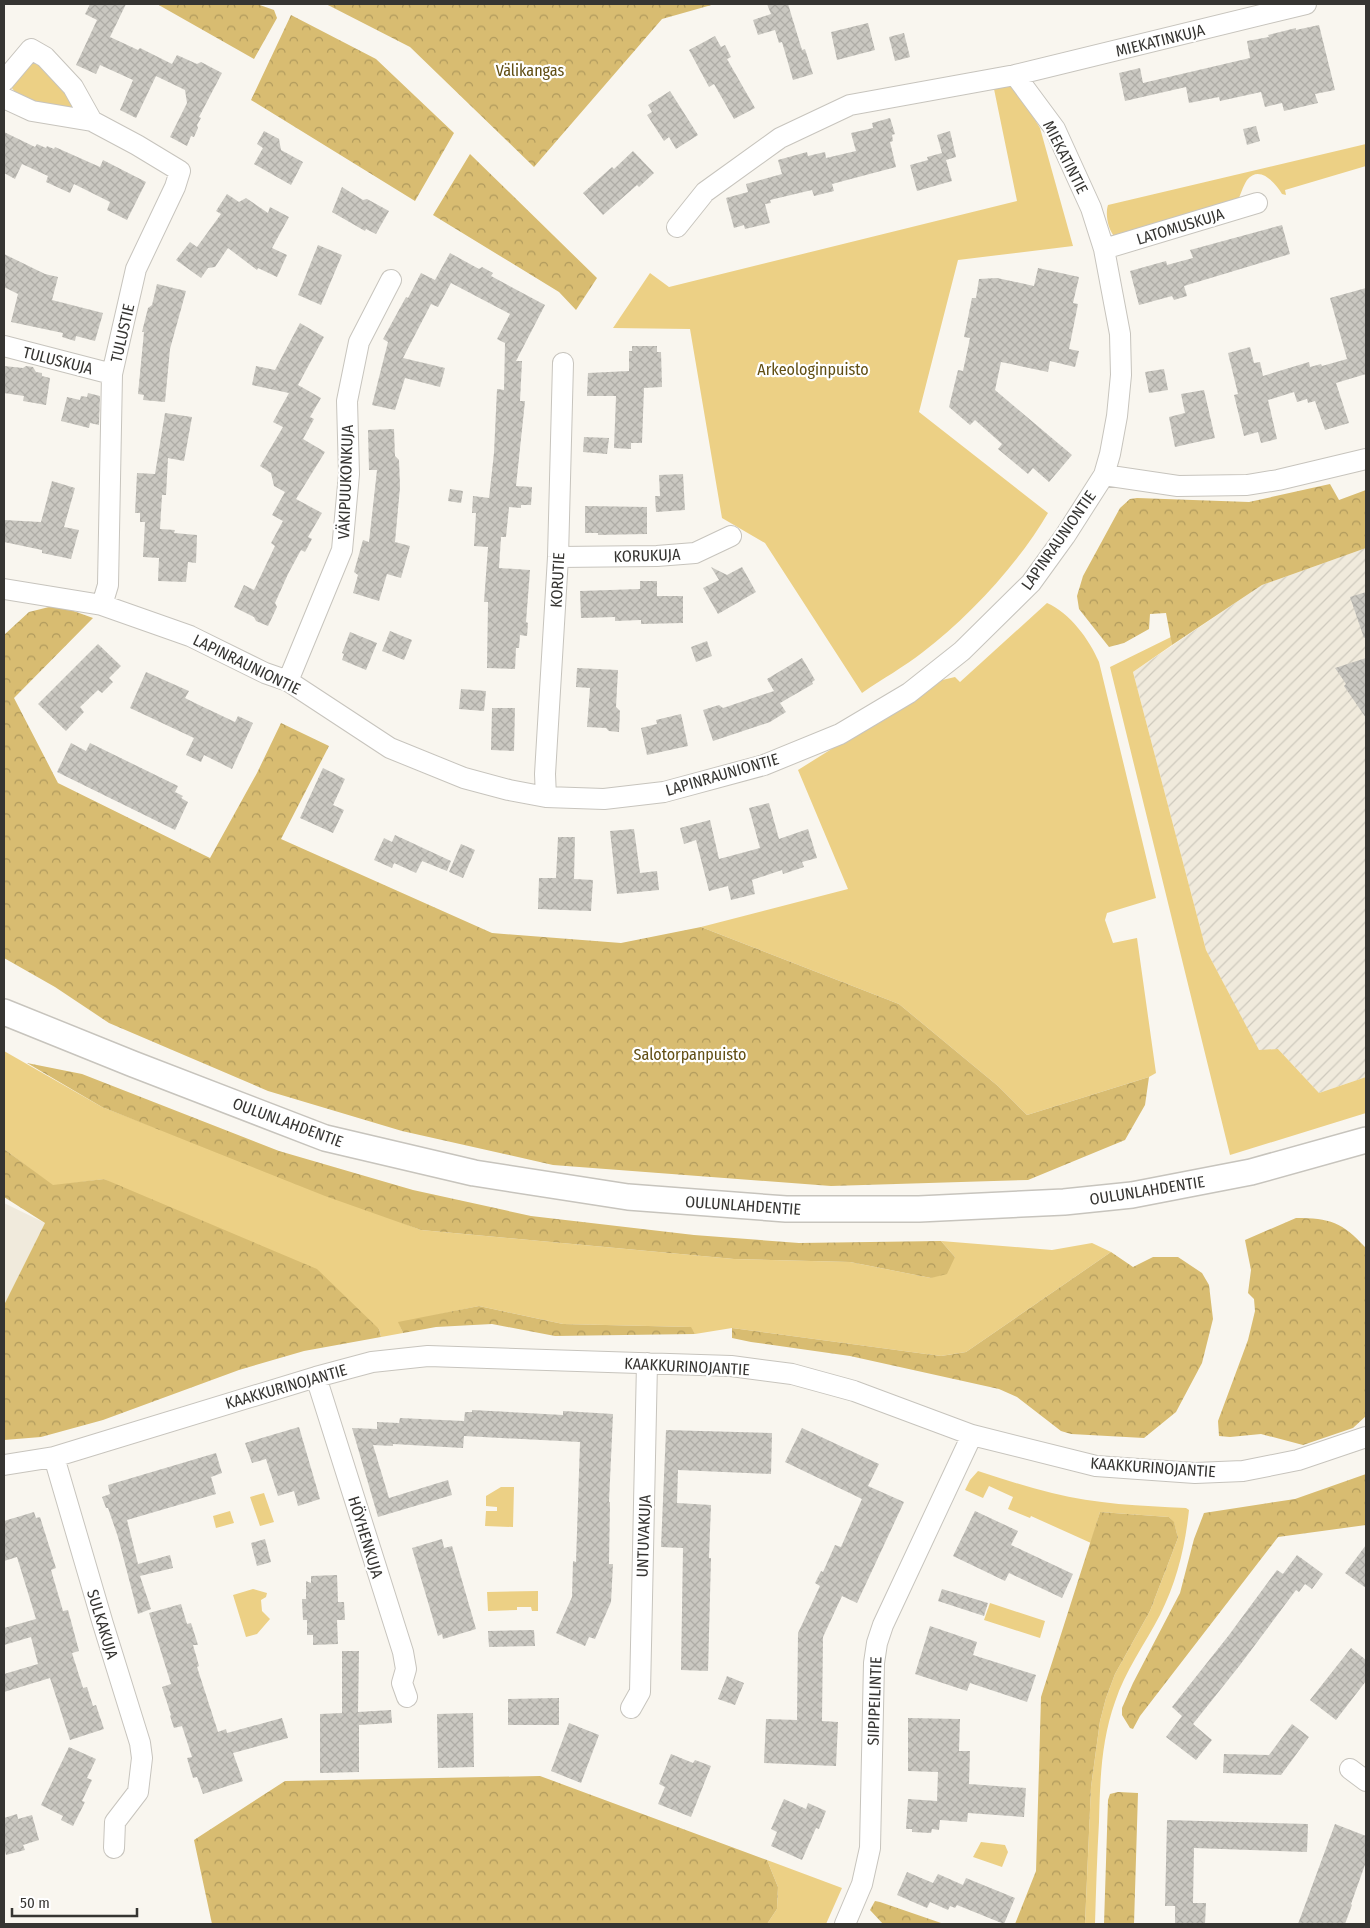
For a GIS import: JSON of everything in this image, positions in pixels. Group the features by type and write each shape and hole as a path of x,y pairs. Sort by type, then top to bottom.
{"main road":[{"name":"OULUNLAHDENTIE","path":"4,996 133,1064"},
{"name":"OULUNLAHDENTIE","path":"4,1012 325,1138 474,1173 628,1197 786,1209 919,1210 1064,1202 1132,1195 1251,1172 1366,1142"}],"street":[{"name":"MIEKATINKUJA","path":"1015,75 1306,4"},
{"path":"4,81 31,49 45,57 73,87 92,121"},
{"path":"677,227 705,192 780,138 850,105 1015,75"},
{"name":"MIEKATINTIE","path":"1015,75 1055,129 1091,208 1104,249 1120,334 1121,375 1117,416 1104,475"},
{"name":"TULUSTIE","path":"4,98 32,111 92,121 137,144 180,171 175,188 136,269 112,374 108,585 102,605"},
{"name":"LATOMUSKUJA","path":"1104,249 1257,204"},
{"name":"VÄKIPUUKONKUJA","path":"288,681 342,550 349,474 347,401 359,342 390,280"},
{"name":"TULUSKUJA","path":"4,346 112,374"},
{"name":"KORUTIE","path":"546,797 545,774 558,556 563,363"},
{"name":"LAPINRAUNIONTIE","path":"4,589 102,605 190,636 288,681 390,748 464,778 509,790 546,797 604,799 664,792 764,765 840,734 917,687 962,651 1031,583 1065,536 1104,475 1178,486 1247,484 1302,474 1366,459"},
{"name":"KORUKUJA","path":"558,556 657,556 695,553 731,536"},
{"name":"KAAKKURINOJANTIE","path":"4,1465 54,1457 316,1377 372,1362 428,1356 731,1366 792,1374 854,1391 972,1435 1096,1466 1194,1473 1243,1471 1298,1460 1366,1437"},
{"name":"UNTUVAKUJA","path":"631,1708 640,1692 648,1363"},
{"name":"HÖYHENKUJA","path":"316,1377 403,1652 406,1669 402,1683 407,1698"},
{"name":"SIIPIPEILINTIE","path":"845,1924 862,1884 870,1848 874,1663 877,1644 883,1625 972,1435"},
{"name":"SULKAKUJA","path":"54,1457 140,1744 142,1758 138,1792 115,1822 114,1848"},
{"path":"1350,1769 1366,1781"}],"shaded area":[{"path":"1366,548 1366,1077 1319,1093 1278,1049 1259,1051 1206,950 1133,672 1262,585"},
{"path":"4,1203 45,1223 4,1305"}],"green space":[{"path":"157,4 257,4 274,10 277,18 254,59"},
{"name":"Välikangas","path":"326,4 715,4 662,19 534,167 410,47"},
{"path":"291,15 376,59 454,133 415,201 251,100"},
{"path":"32,62 46,70 59,82 69,95 76,110 20,98 11,87"},
{"name":"Arkeologinpuisto","path":"1014,85 1040,128 1073,246 958,260 919,412 1048,513 1008,570 958,623 916,657 862,693 765,543 722,518 690,329 613,328 650,273 669,287 1017,201 994,89"},
{"path":"1366,144 1366,166 1285,190 1286,195 1282,194 1267,177 1257,174 1247,180 1237,203 1115,237 1109,226 1108,205"},
{"path":"470,154 597,278 576,310 559,292 433,215"},
{"path":"1330,484 1339,500 1366,490 1366,548 1262,585 1172,645 1166,613 1150,614 1149,629 1124,643 1109,647 1079,609 1077,596 1083,576 1120,508 1130,499 1249,502"},
{"path":"1047,603 1071,620 1090,644 1099,662 1156,898 1107,913 1105,920 1113,943 1137,938 1156,1073 1149,1077 1027,1115 998,1086 899,1004 701,927 848,889 798,770 938,681 955,677 960,682"},
{"name":"Salotorpanpuisto","path":"57,605 93,618 14,698 58,783 210,858 257,773 281,723 329,746 281,839 492,933 621,943 701,927 899,1004 998,1086 1027,1115 1149,1077 1145,1105 1125,1140 1028,1180 831,1186 553,1165 402,1131 268,1091 109,1023 55,987 4,958 4,635 29,612"},
{"path":"1171,637 1172,645 1133,672 1206,950 1259,1050 1278,1049 1319,1093 1366,1077 1366,1113 1230,1155 1110,667"},
{"path":"4,1051 102,1107 421,1230 734,1259 850,1262 931,1278 955,1257 941,1241 1052,1250 1092,1243 1111,1252 966,1352 941,1356 732,1328 695,1334 690,1327 563,1324 479,1306 399,1323 403,1333 381,1337 379,1329 104,1179 53,1186 4,1149"},
{"path":"27,1063 82,1074 279,1151 413,1190 531,1216 694,1235 799,1243 941,1241 955,1257 947,1274 931,1278 850,1262 734,1259 421,1230 325,1196 102,1107"},
{"path":"4,1149 53,1185 104,1179 317,1269 379,1329 381,1337 304,1351 239,1370 103,1420 41,1437 4,1440 4,1305 45,1223 4,1197"},
{"path":"1296,1218 1318,1219 1335,1223 1350,1232 1366,1248 1366,1416 1353,1428 1303,1445 1261,1434 1230,1437 1219,1436 1218,1421 1248,1340 1255,1311 1254,1299 1248,1293 1251,1270 1245,1240"},
{"path":"1111,1252 1133,1267 1153,1257 1178,1257 1202,1273 1209,1285 1213,1319 1202,1363 1176,1412 1144,1438 1071,1434 1061,1431 1017,1397 999,1389 850,1356 732,1338 732,1328 941,1356 966,1352"},
{"path":"479,1306 563,1324 691,1327 695,1334 555,1336 492,1324 436,1327 403,1333 398,1322"},
{"path":"978,1471 1033,1488 1085,1500 1186,1508 1189,1510 1183,1551 1176,1577 1160,1615 1124,1679 1110,1717 1101,1777 1095,1924 1085,1924 1091,1787 1100,1721 1115,1674 1150,1611 1178,1538 1174,1523 1169,1517 1100,1512 1091,1543 1031,1516 1030,1518 1008,1509 1013,1497 989,1486 983,1498 965,1490 970,1480"},
{"path":"1366,1474 1366,1525 1278,1537 1140,1716 1133,1729 1130,1728 1122,1715 1122,1708 1180,1593 1194,1539 1204,1513 1295,1499"},
{"path":"501,1487 514,1487 513,1527 485,1526 486,1511 497,1511 497,1507 486,1506 486,1496"},
{"path":"264,1493 274,1522 260,1526 250,1497"},
{"path":"230,1511 234,1523 216,1528 213,1516"},
{"path":"1100,1512 1169,1517 1174,1522 1178,1538 1150,1611 1115,1674 1100,1721 1091,1787 1085,1924 1015,1924 1036,1871 1041,1697"},
{"path":"253,1589 267,1593 266,1597 261,1600 262,1611 270,1619 257,1634 246,1637 233,1595"},
{"path":"538,1591 538,1611 532,1611 531,1607 517,1607 517,1610 488,1611 487,1592"},
{"path":"990,1603 1045,1621 1040,1638 984,1620"},
{"path":"540,1776 767,1860 778,1887 777,1909 767,1924 212,1924 194,1840 285,1781"},
{"path":"1118,1792 1138,1793 1134,1924 1104,1924 1108,1800 1110,1794"},
{"path":"981,1842 1005,1845 1008,1852 1002,1867 973,1857"},
{"path":"767,1860 842,1888 826,1924 767,1924 777,1909 778,1887"},
{"path":"875,1901 944,1924 883,1924 870,1910"}],"building":[{"path":"90,4 126,4 110,37 138,50 140,48 172,64 177,55 197,64 201,62 222,73 199,117 201,118 194,137 191,136 187,146 170,137 187,103 185,90 156,76 136,118 120,110 133,80 100,65 96,74 76,65 97,20 85,14"},
{"path":"767,4 788,4 802,50 805,49 813,74 793,80 782,42 779,43 775,30 758,35 753,20 771,14"},
{"path":"868,23 875,50 837,60 831,32"},
{"path":"1319,25 1335,90 1315,94 1318,103 1284,111 1282,103 1265,107 1261,92 1220,101 1219,97 1189,103 1186,87 1125,101 1119,73 1140,68 1143,83 1250,58 1247,41 1269,37 1268,35 1296,28 1296,30"},
{"path":"904,33 910,57 895,61 889,37"},
{"path":"715,36 721,47 725,45 731,57 727,59 755,108 734,119 714,84 709,87 689,50"},
{"path":"670,91 698,135 676,149 669,137 664,141 647,115 652,112 648,105"},
{"path":"890,118 895,134 892,135 893,141 890,142 896,167 832,184 834,191 814,196 812,190 770,200 771,203 765,204 770,223 745,229 744,225 734,228 726,198 748,192 746,184 782,174 778,160 807,152 808,156 825,152 826,158 856,151 851,133 873,128 872,123"},
{"path":"1256,126 1260,141 1247,145 1243,129"},
{"path":"264,131 279,139 281,150 303,162 291,185 254,164 263,148 257,144"},
{"path":"950,131 956,157 946,160 952,181 917,191 910,165 928,160 927,157 942,153 937,135"},
{"path":"4,132 35,147 37,144 46,148 47,146 54,149 55,147 100,167 103,160 146,182 127,220 107,210 110,202 74,184 70,193 46,182 48,176 22,164 15,179 4,173"},
{"path":"633,151 654,173 639,187 637,185 603,215 583,193 612,167 614,169"},
{"path":"342,187 363,200 367,199 389,211 376,234 366,229 365,231 332,212"},
{"path":"227,194 239,202 246,198 268,213 270,207 289,217 272,248 287,255 277,277 258,268 257,270 228,248 215,267 208,268 201,278 176,260 190,242 197,247 221,214 216,211"},
{"path":"1282,225 1290,254 1184,286 1187,296 1174,300 1172,296 1139,305 1130,271 1166,261 1167,265 1193,258 1190,250"},
{"path":"318,245 342,255 321,305 298,295"},
{"path":"450,253 479,269 482,267 493,273 491,276 545,305 516,361 522,361 520,401 525,401 516,486 532,487 531,505 521,505 521,508 509,507 506,537 501,537 499,568 530,570 526,622 528,623 527,636 520,635 519,648 516,648 515,669 487,668 488,602 484,602 488,547 474,546 476,513 472,513 473,496 489,498 494,453 497,389 504,390 505,343 497,339 510,314 451,283 438,307 431,304 403,358 445,368 440,387 405,378 395,410 372,405 388,342 383,339 421,273 435,280"},
{"path":"4,254 45,274 58,277 52,300 103,313 95,341 76,336 75,341 62,337 63,333 11,322 18,294 4,287"},
{"path":"1038,268 1079,277 1073,303 1078,304 1069,349 1079,351 1075,367 1050,361 1048,372 1001,362 995,390 1072,455 1049,482 1033,468 1028,474 998,449 1002,444 975,420 970,425 949,407 958,370 963,371 970,338 964,337 972,298 976,298 979,279 997,278 1034,286"},
{"path":"157,284 186,291 170,349 165,402 143,400 144,395 138,394 144,332 142,332"},
{"path":"1366,288 1366,374 1336,383 1349,423 1325,430 1315,401 1308,403 1307,399 1297,402 1294,392 1268,400 1277,439 1261,443 1258,432 1244,436 1234,395 1238,394 1228,353 1250,347 1254,363 1260,362 1263,376 1309,362 1310,367 1321,364 1322,366 1347,359 1330,298"},
{"path":"300,323 324,337 298,385 321,398 310,417 314,419 303,439 325,452 296,499 322,513 308,537 312,539 305,552 301,550 288,574 275,603 277,607 268,626 234,607 244,585 254,590 275,546 271,543 283,521 272,515 285,492 274,486 271,473 260,466 283,427 273,422 289,393 252,385 256,366 275,370"},
{"path":"632,346 657,346 657,352 661,352 662,387 644,388 642,443 631,443 631,449 614,448 616,396 587,396 588,373 629,371 629,351 632,351"},
{"path":"4,366 33,367 36,372 42,373 42,376 50,378 46,405 23,401 24,396 4,393"},
{"path":"1164,369 1168,390 1149,393 1145,372"},
{"path":"1204,390 1215,438 1175,447 1169,417 1185,413 1181,394"},
{"path":"88,393 100,396 99,425 90,423 89,428 61,421 67,397 80,400 81,396 87,397"},
{"path":"165,413 192,417 184,461 168,458 166,495 162,495 160,529 175,530 174,533 197,535 196,563 188,562 186,582 158,581 159,558 143,557 145,522 140,522 140,513 135,513 137,473 155,474"},
{"path":"394,429 395,456 399,460 400,487 395,542 410,546 401,578 387,574 379,601 353,593 358,575 354,572 363,540 369,542 377,470 369,470 368,430"},
{"path":"584,437 609,438 607,454 583,452"},
{"path":"683,474 685,510 656,512 655,496 660,496 659,475"},
{"path":"52,481 75,488 64,527 79,530 71,559 42,553 42,550 4,542 4,520 41,522"},
{"path":"450,489 463,491 461,503 448,501"},
{"path":"585,506 647,507 647,534 598,535 598,533 585,533"},
{"path":"711,567 727,575 742,567 756,592 718,614 703,588 719,580"},
{"path":"640,581 657,581 657,596 683,596 683,623 641,624 641,620 615,621 615,617 581,618 580,591 640,589"},
{"path":"1366,592 1366,637 1364,638 1350,597"},
{"path":"390,631 412,640 404,660 382,651"},
{"path":"350,632 377,643 366,670 342,660 344,654 342,653"},
{"path":"707,641 712,656 696,662 691,647"},
{"path":"98,644 121,666 109,678 113,682 102,693 98,690 80,707 84,712 66,731 38,704"},
{"path":"802,658 815,680 812,682 813,684 780,703 786,712 770,722 713,741 703,710 719,705 723,708 774,691 767,679"},
{"path":"1366,658 1366,718 1344,686 1346,684 1335,668"},
{"path":"577,668 618,670 616,707 620,711 619,732 609,731 606,728 587,727 590,688 576,687"},
{"path":"146,672 189,691 185,698 197,704 235,722 238,716 253,723 232,769 204,755 201,762 186,755 194,738 130,708"},
{"path":"461,689 486,691 484,711 459,709"},
{"path":"492,708 515,708 514,751 491,750"},
{"path":"681,714 688,746 647,755 641,728 657,724 656,720"},
{"path":"71,743 86,751 90,743 178,786 175,792 183,796 181,798 188,802 175,830 57,772"},
{"path":"323,768 345,779 333,805 344,810 333,833 300,818"},
{"path":"769,803 779,839 808,829 817,858 802,862 804,867 783,874 782,870 752,880 755,894 731,900 728,886 709,891 696,840 684,844 680,828 710,820 719,859 760,848 749,808"},
{"path":"634,829 640,873 657,871 659,890 617,894 610,831"},
{"path":"395,835 451,861 447,871 422,861 416,873 394,863 392,868 374,860 384,838 392,842"},
{"path":"558,837 575,837 574,879 593,880 591,911 538,909 539,878 556,878"},
{"path":"461,844 475,850 463,878 449,872"},
{"path":"472,1410 563,1415 563,1411 613,1414 609,1502 609,1564 613,1564 611,1602 595,1639 589,1637 585,1646 556,1633 572,1597 573,1561 576,1562 580,1442 464,1436 463,1448 393,1444 393,1446 373,1445 389,1498 448,1480 452,1495 378,1517 352,1428 377,1429 377,1422 399,1423 400,1418 464,1421 465,1412 472,1412"},
{"path":"299,1427 320,1499 298,1506 294,1491 278,1496 266,1459 252,1463 245,1443"},
{"path":"802,1428 879,1464 868,1486 904,1502 857,1603 842,1596 823,1637 822,1721 838,1722 836,1766 764,1763 766,1719 797,1720 798,1633 820,1586 815,1583 821,1571 823,1572 835,1545 841,1547 862,1499 785,1462"},
{"path":"666,1430 772,1433 771,1474 678,1470 677,1503 711,1505 708,1671 681,1670 683,1548 661,1547"},
{"path":"216,1453 222,1473 211,1477 216,1494 127,1520 138,1564 170,1555 173,1568 140,1576 151,1609 138,1614 118,1537 102,1497 110,1494 108,1485"},
{"path":"975,1511 1018,1531 1011,1545 1073,1574 1062,1598 1009,1573 1005,1581 953,1556"},
{"path":"34,1512 36,1518 40,1517 56,1568 51,1570 63,1611 68,1610 79,1651 72,1653 83,1688 87,1687 93,1706 96,1705 104,1729 70,1740 50,1678 4,1692 4,1674 38,1664 31,1637 4,1645 4,1628 36,1619 17,1557 4,1561 4,1521"},
{"path":"265,1539 271,1562 257,1566 251,1543"},
{"path":"442,1539 444,1548 452,1546 476,1629 443,1639 442,1634 438,1636 412,1548"},
{"path":"1366,1545 1366,1588 1345,1573"},
{"path":"1297,1555 1323,1574 1312,1589 1305,1584 1299,1592 1296,1590 1193,1724 1212,1740 1196,1760 1166,1737 1182,1716 1172,1707 1277,1570 1283,1574"},
{"path":"337,1575 338,1602 344,1602 345,1620 337,1620 338,1644 313,1645 313,1635 307,1635 307,1620 303,1620 302,1599 306,1599 306,1581 311,1583 311,1576"},
{"path":"942,1589 988,1603 984,1616 938,1601"},
{"path":"181,1604 187,1624 191,1623 198,1645 193,1645 199,1666 197,1667 218,1732 226,1729 227,1733 282,1718 288,1738 233,1753 243,1781 203,1794 197,1777 193,1778 187,1758 192,1757 182,1726 174,1728 170,1716 162,1687 171,1684 149,1613"},
{"path":"930,1626 977,1642 973,1655 1036,1675 1027,1702 970,1683 967,1691 915,1674"},
{"path":"534,1630 535,1646 489,1647 488,1631"},
{"path":"1351,1648 1366,1660 1366,1681 1336,1720 1310,1700"},
{"path":"342,1651 359,1651 358,1712 391,1710 392,1723 359,1725 359,1772 320,1773 320,1714 342,1713"},
{"path":"727,1676 744,1683 735,1705 718,1699"},
{"path":"559,1698 559,1725 508,1725 508,1699"},
{"path":"473,1713 474,1767 438,1768 437,1714"},
{"path":"908,1718 960,1719 959,1751 970,1751 969,1784 1026,1788 1024,1817 968,1813 967,1822 940,1820 939,1830 932,1829 931,1833 912,1832 912,1829 906,1829 908,1799 937,1801 938,1772 908,1771"},
{"path":"569,1723 599,1735 581,1783 551,1771"},
{"path":"1292,1724 1309,1737 1281,1775 1223,1773 1224,1754 1269,1755"},
{"path":"69,1747 96,1759 87,1778 92,1780 82,1801 85,1802 73,1826 61,1820 63,1816 41,1805"},
{"path":"671,1754 693,1763 695,1760 711,1766 691,1817 658,1804 665,1787 659,1784"},
{"path":"784,1799 806,1809 808,1803 826,1811 819,1829 816,1828 802,1860 771,1846 777,1832 771,1829"},
{"path":"17,1814 18,1819 32,1815 39,1840 23,1845 25,1850 6,1855 4,1846 4,1818"},
{"path":"1167,1820 1308,1824 1307,1852 1194,1848 1193,1903 1206,1903 1205,1924 1175,1924 1175,1906 1165,1906"},
{"path":"1335,1824 1366,1836 1366,1862 1345,1924 1298,1924"},
{"path":"907,1872 933,1883 938,1874 963,1885 966,1878 1015,1898 1004,1924 957,1905 955,1908 950,1906 948,1910 930,1902 927,1908 897,1895"}]}
